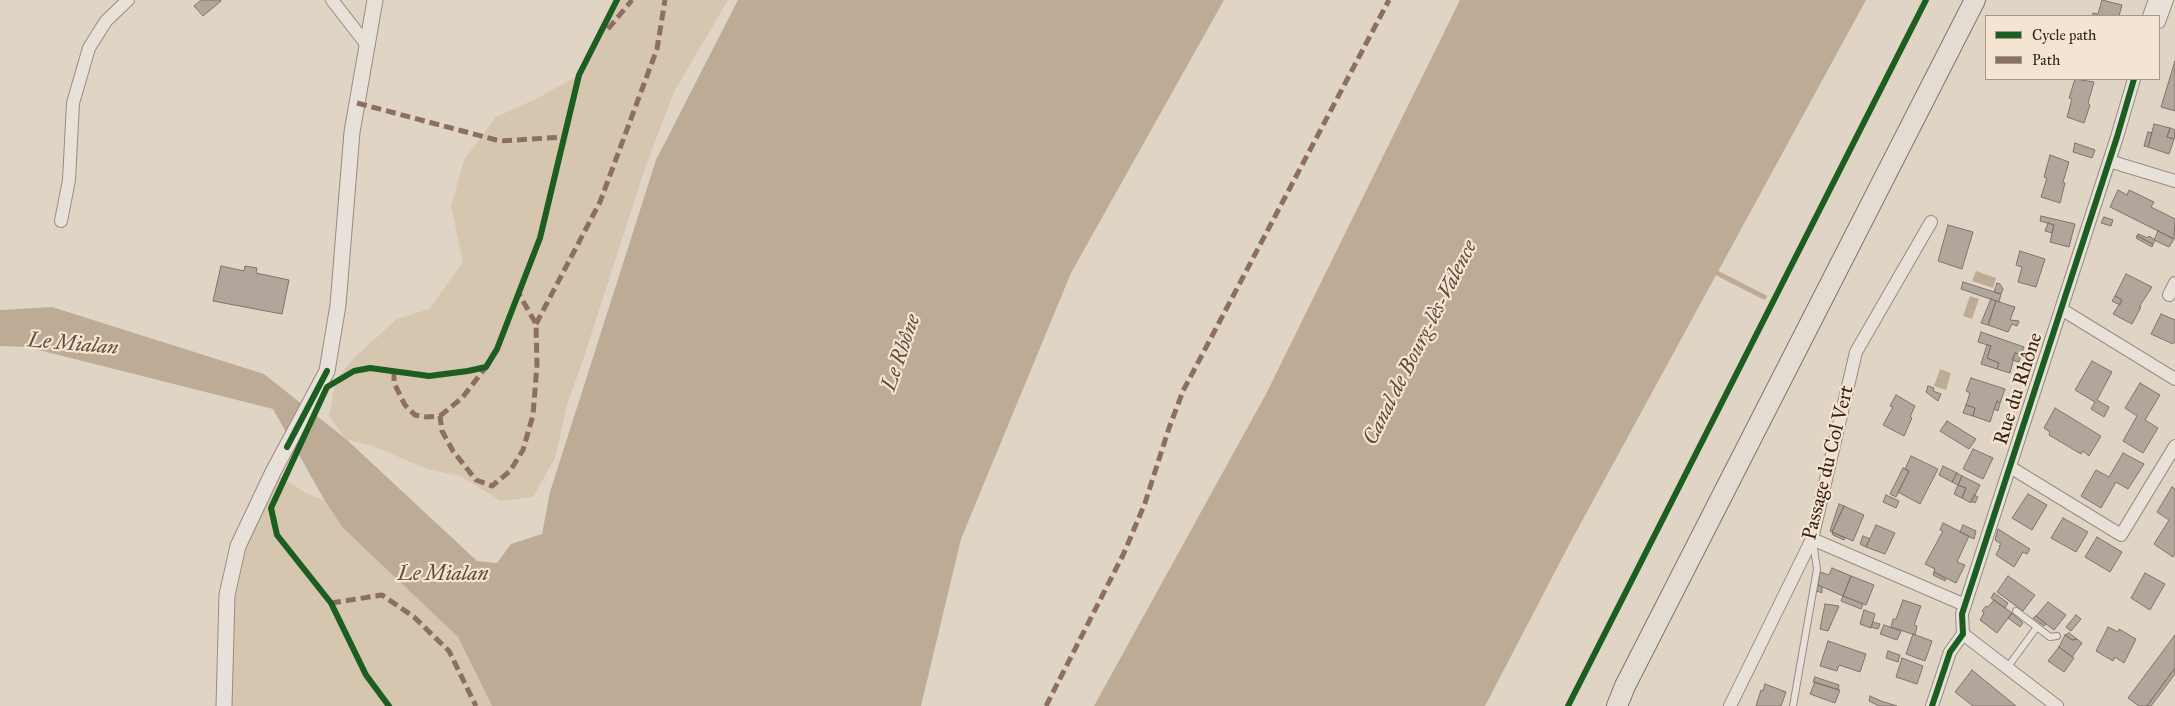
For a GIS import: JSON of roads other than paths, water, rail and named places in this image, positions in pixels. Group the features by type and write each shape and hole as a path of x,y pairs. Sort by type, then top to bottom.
{"main road":[{"path":"1617,706 1629,678 1975,0"}],"street":[{"path":"61,221 69,180 73,103 89,48 106,21 128,0"},
{"path":"332,0 367,45"},
{"path":"224,706 227,595 232,565 238,546 273,472 327,371 338,305 352,132 375,0"},
{"path":"2149,15 2155,0"},
{"path":"2160,19 2167,0"},
{"name":"Rue du Rhône","path":"1963,634 1962,614 2062,309 2134,80"},
{"path":"2109,161 2175,181"},
{"name":"Passage du Col Vert","path":"1730,706 1812,539 1856,352 1931,222"},
{"path":"2169,295 2175,283"},
{"path":"2062,309 2175,379"},
{"path":"2010,467 2121,535 2175,446"},
{"path":"1812,539 1965,605"},
{"path":"1932,706 1950,652 1963,634 2057,706"}],"lane":[{"path":"1793,706 1817,569 1812,539"},
{"path":"2016,611 2050,637 2057,636"},
{"path":"2007,668 2037,627"}],"water":[{"path":"738,0 1224,0 1071,273 961,539 921,706 492,706 458,637 343,528 325,501 273,409 27,347 0,346 0,310 52,307 264,374 346,439 477,561 497,563 511,544 542,534 550,492 656,160"},
{"name":"Canal de Bourg-lès-Valence","path":"1460,0 1866,0 1570,543 1485,706 1094,706 1266,394"},
{"path":"1976,271 1996,278 1993,288 1972,281"},
{"path":"1970,296 1979,299 1972,319 1963,316"},
{"path":"1940,369 1951,373 1946,390 1934,386"}],"waterway":[{"path":"1711,270 1764,297"}],"water label":[{"name":"Le Mialan","path":"73,345"},
{"name":"Le Rhône","path":"902,353"},
{"name":"Le Mialan","path":"443,575"}]}
